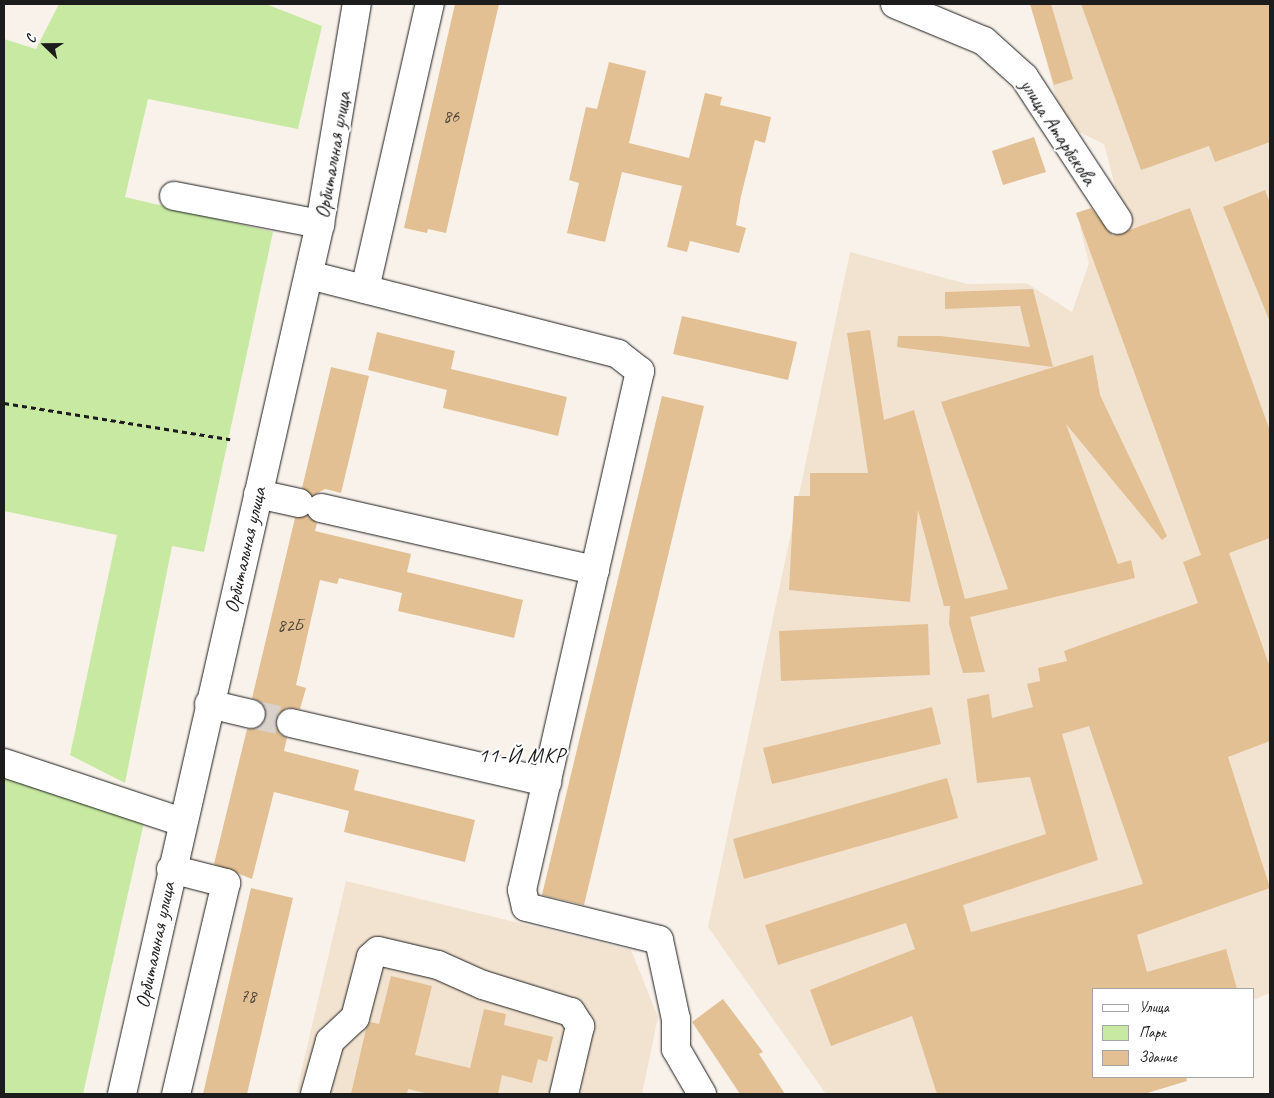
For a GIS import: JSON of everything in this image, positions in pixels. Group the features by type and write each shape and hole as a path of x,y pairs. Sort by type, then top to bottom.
{"street":[{"name":"Орбитальная улица","path":"122,1094 171,868 320,224 357,4"},
{"path":"366,289 430,4"},
{"name":"улица Атарбекова","path":"908,6 984,41 1024,77 1118,220"},
{"path":"174,196 320,224"},
{"path":"309,274 618,354 640,371 522,890 526,907 659,940 676,1019 676,1049 702,1094"},
{"path":"258,494 595,570"},
{"path":"209,704 251,714"},
{"path":"291,723 547,782"},
{"path":"4,763 182,822"},
{"path":"171,868 226,883 176,1094"},
{"path":"315,1094 330,1041 355,1018 371,957 378,952 438,965 483,985 571,1012 580,1026 564,1094"}],"path":[{"path":"4,403 230,439"}],"shaded area":[{"path":"1031,4 1270,4 1270,993 1254,1000 1254,988 1092,988 1085,1064 1093,1094 826,1094 708,927 850,252 967,284 1026,283 1072,312 1089,263 1080,227 1122,213 1104,144 1063,124"},
{"path":"346,881 631,950 658,1017 642,1094 296,1094"}],"green space":[{"path":"59,4 266,4 322,26 298,129 148,99 125,197 273,232 204,552 172,546 125,783 70,755 117,535 4,511 4,39 36,49"},
{"path":"4,778 144,822 83,1094 4,1094"}],"building":[{"path":"455,4 499,4 446,233 428,229 427,233 404,228"},
{"path":"1030,4 1051,4 1073,79 1054,85"},
{"path":"1081,4 1270,4 1270,142 1215,162 1209,146 1141,170"},
{"path":"609,62 646,71 629,143 689,158 705,93 722,97 720,105 771,117 765,143 755,140 741,196 736,225 746,228 739,253 690,241 687,252 667,247 682,186 622,172 605,242 567,233 579,183 569,180 586,107 597,109"},
{"path":"1034,137 1046,172 1003,185 992,151"},
{"path":"1265,190 1270,203 1270,322 1223,207"},
{"path":"1091,208 1113,236 1190,208 1270,431 1270,538 1229,553 1270,667 1270,741 1228,757 1270,888 1137,935 1147,972 1226,949 1237,988 1092,988 1092,1078 1186,1078 1187,1081 1144,1094 937,1094 912,1016 831,1046 810,990 915,949 906,923 778,965 765,925 1046,834 1030,777 977,783 967,699 989,694 992,718 1033,707 1027,684 1040,681 1038,668 1067,661 1064,651 1198,603 1183,562 1201,555 1076,213","holes":["1089,726 1143,884 971,932 963,905 1098,860 1062,734"]},
{"path":"1033,289 1053,367 897,347 898,336 941,336 1030,347 1020,306 945,309 945,292"},
{"path":"682,316 797,342 788,380 673,354"},
{"path":"870,330 884,420 914,410 965,599 1008,589 941,402 1093,355 1100,395 1167,536 1162,540 1066,424 1118,564 1131,560 1135,578 970,617 985,672 963,673 949,624 950,606 944,606 918,510 910,602 789,590 794,496 810,496 810,473 868,473 847,333"},
{"path":"377,332 455,351 451,369 567,397 558,436 443,408 447,390 368,370"},
{"path":"331,367 369,376 341,493 325,489 312,496 302,488"},
{"path":"662,396 704,406 584,905 542,895"},
{"path":"308,515 317,523 315,531 411,554 407,572 523,600 514,638 398,611 402,593 339,578 337,584 320,580 296,685 306,688 300,709 286,708 276,720 280,734 287,738 284,751 359,770 354,790 475,820 465,862 344,832 349,811 274,792 252,879 214,864 247,729 256,729 266,718 262,703 252,698 295,518"},
{"path":"928,624 930,675 781,681 779,631"},
{"path":"932,707 941,744 772,784 763,748"},
{"path":"947,778 958,818 744,879 733,839"},
{"path":"251,888 293,898 247,1094 203,1094"},
{"path":"391,976 432,986 415,1055 470,1068 484,1009 506,1014 504,1025 553,1037 547,1062 538,1059 532,1083 502,1075 498,1094 429,1094 408,1089 407,1094 351,1094 366,1029 370,1022 379,1024"},
{"path":"723,999 763,1052 759,1054 785,1094 740,1094 692,1022"}],"tunnel":[{"path":"251,714 291,723"}],"district":[{"name":"11-Й МКР","path":"522,755"}]}
